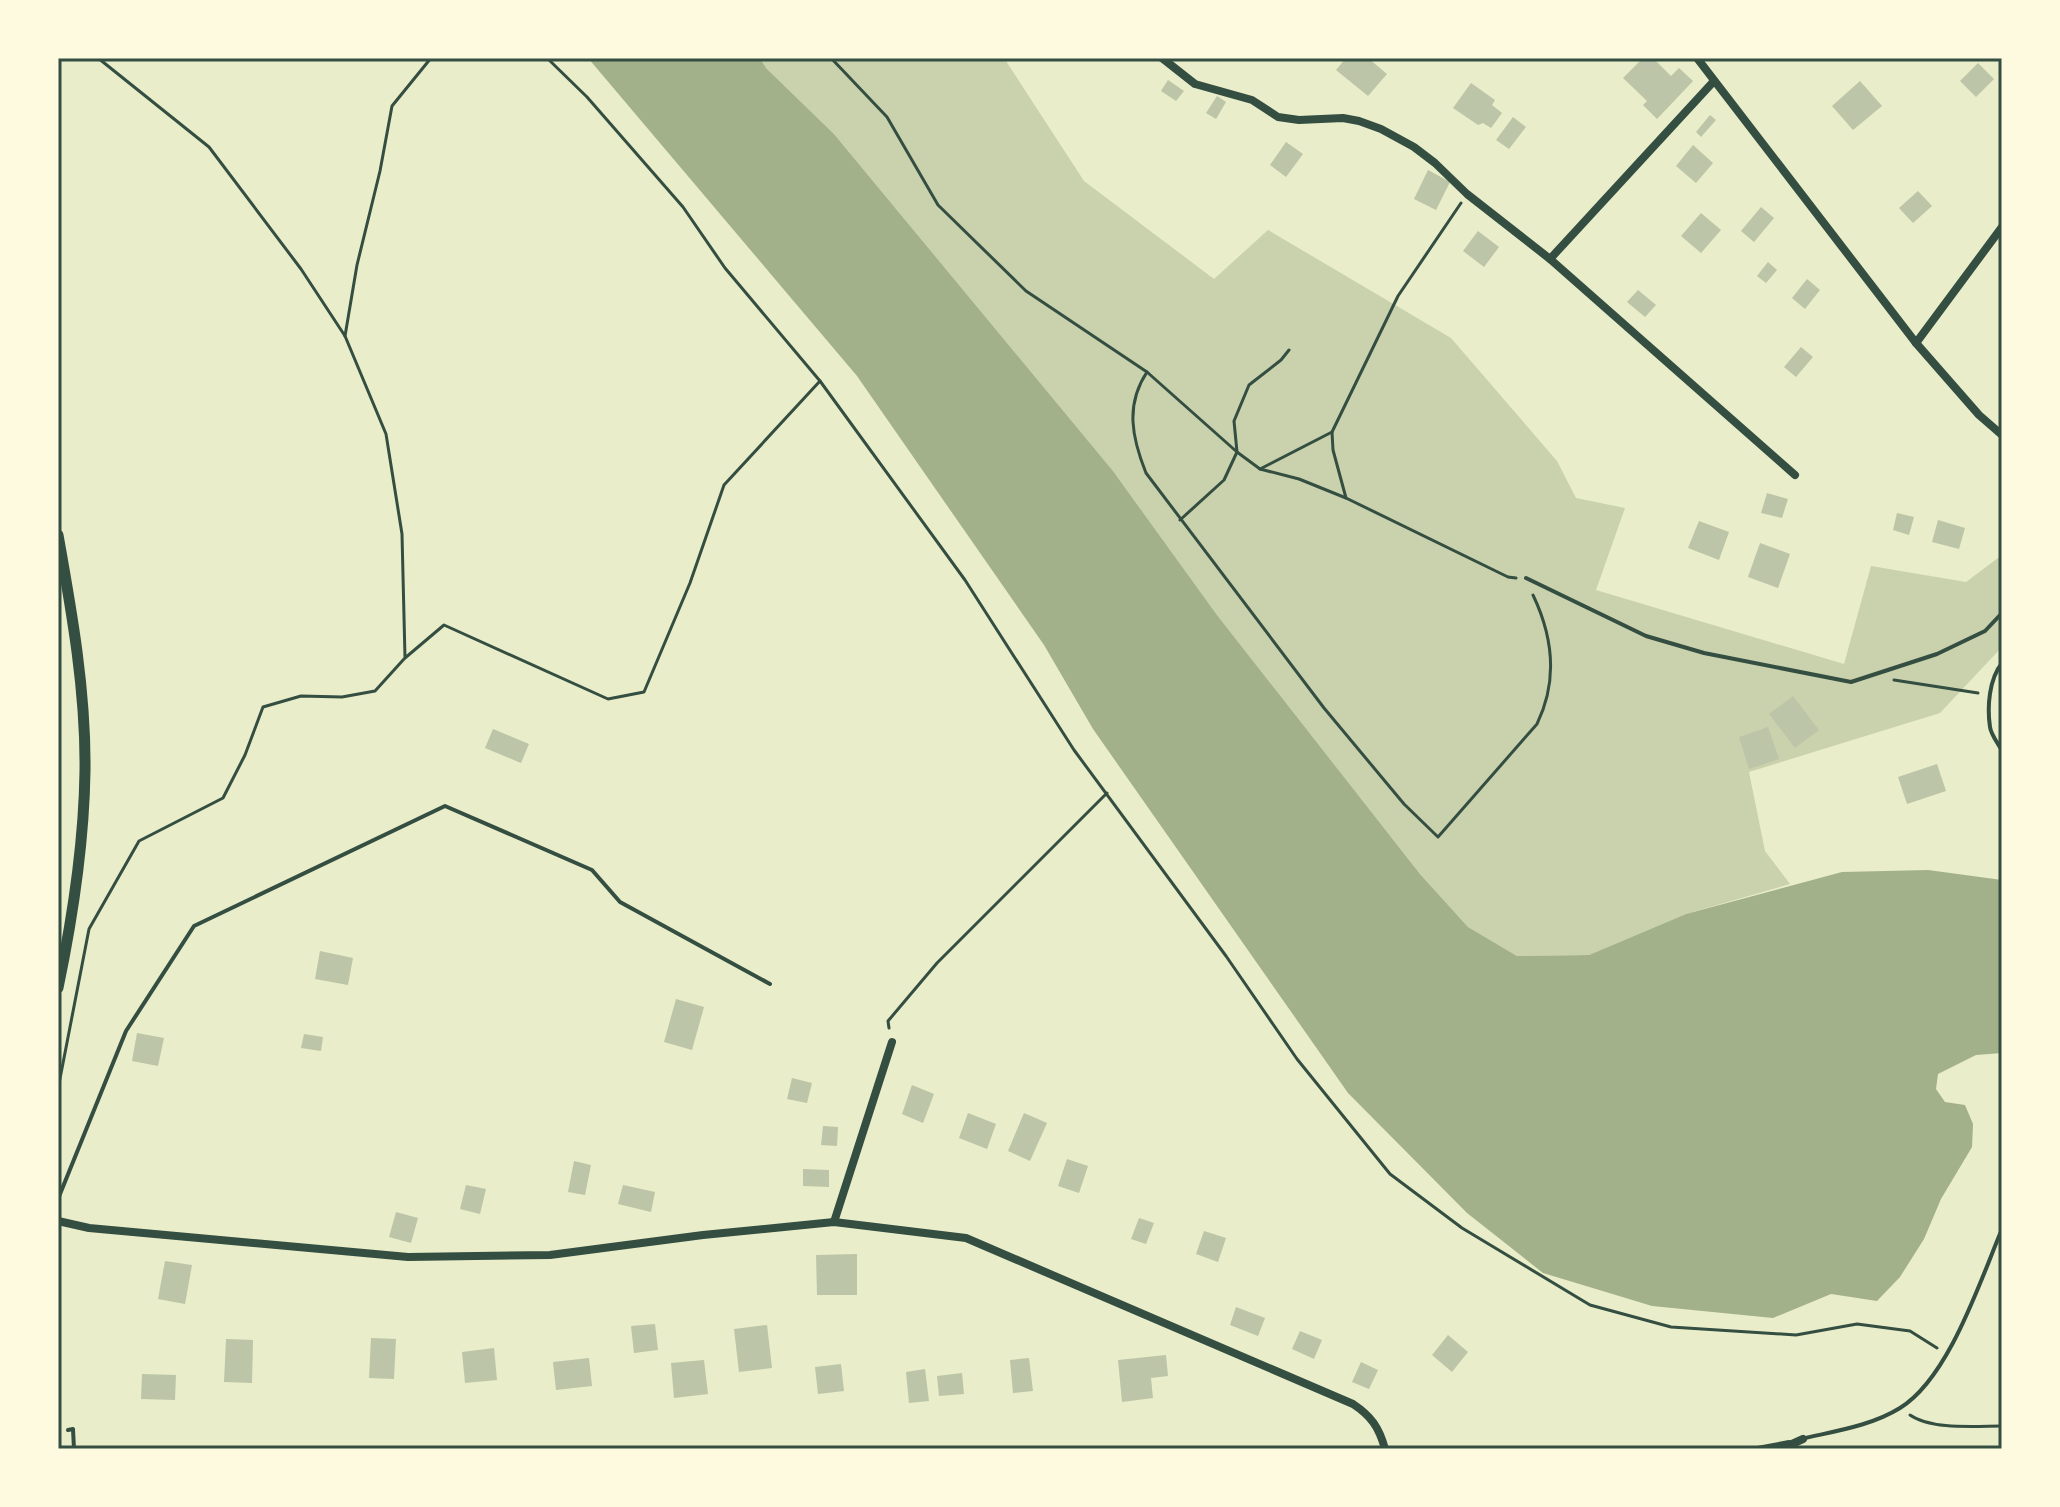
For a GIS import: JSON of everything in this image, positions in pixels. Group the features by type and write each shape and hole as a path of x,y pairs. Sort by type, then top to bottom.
{"main road":[{"path":"58,535 74,622 85,769 82,837 58,988"}],"street":[{"path":"1162,58 1195,84 1252,100 1278,117 1359,121 1381,129 1435,163 1467,194 1550,259 1795,475"},
{"path":"1697,58 1916,343 1979,415 2002,435"},
{"path":"1550,259 1714,81"},
{"path":"1916,343 2002,227"},
{"path":"834,1222 892,1042"},
{"path":"58,1221 89,1228 408,1257 550,1255 834,1222 966,1238 1353,1404 1370,1415 1380,1431 1385,1449"},
{"path":"1781,1449 1803,1439"}],"lane":[{"path":"1526,578 1646,636 1704,653 1851,682 1937,654 1985,631 2002,613"},
{"path":"2001,747 1990,730 1989,695 2002,663"},
{"path":"58,1199 126,1031 194,926 445,806 592,870 620,902 770,984"},
{"path":"1752,1449 1853,1427 1900,1408 1920,1393 1946,1354 2002,1229"},
{"path":"68,1430 73,1429 74,1449"}],"path":[{"path":"98,58 209,147 301,269 345,336 386,434 402,534 405,658"},
{"path":"345,336 357,265 392,106 431,58"},
{"path":"547,58 587,97 683,207 725,268 820,381 965,580 1056,723 1297,1059 1390,1174 1462,1228 1590,1305 1671,1327 1796,1335 1857,1324 1910,1331 1946,1354"},
{"path":"831,58 887,117 938,205 972,240 1026,291 1147,372 1237,452 1260,469 1299,479 1346,498 1508,577 1526,578 1548,633 1551,686 1547,704 1537,724 1438,837 1404,804 1324,708 1146,473 1137,449 1133,404 1137,388 1147,372"},
{"path":"1346,498 1333,450 1332,432 1398,296 1467,194"},
{"path":"1180,520 1224,480 1237,452 1234,421 1249,385 1289,350"},
{"path":"58,1089 89,929 139,841 223,798 245,755 263,707 301,696 342,697 375,691 405,658 444,625 608,699 644,692 690,583 724,485 820,381"},
{"path":"1260,469 1332,432"},
{"path":"1871,677 1989,695"},
{"path":"892,1042 888,1021 937,963 1107,793"},
{"path":"1900,1408 1919,1421 1959,1426 2002,1426"}],"shaded area":[{"path":"588,58 760,58 766,68 834,134 1113,471 1217,615 1420,874 1468,927 1517,956 1589,955 1686,914 1842,872 1928,870 2002,880 2002,1053 1976,1055 1938,1074 1936,1089 1945,1102 1965,1105 1973,1124 1972,1147 1941,1199 1924,1239 1900,1277 1877,1301 1831,1294 1773,1318 1652,1306 1543,1273 1467,1213 1348,1093 1093,729 1044,645 857,376"},
{"path":"760,58 1004,58 1084,181 1214,279 1268,230 1451,338 1557,461 1576,498 1625,508 1596,590 1844,664 1871,566 1966,582 2002,555 2002,647 1940,713 1749,772 1765,851 1790,884 1686,914 1589,955 1517,956 1468,927 1420,874 1217,615 1113,471 834,134 766,68"}],"building":[{"path":"1346,58 1368,58 1387,74 1368,96 1336,70"},
{"path":"1643,58 1653,58 1671,76 1679,68 1693,81 1657,119 1643,105 1647,101 1623,78"},
{"path":"1978,63 1994,79 1976,97 1960,81"},
{"path":"1168,80 1184,91 1176,101 1161,91"},
{"path":"1860,81 1882,106 1853,130 1832,106"},
{"path":"1471,83 1495,100 1492,105 1502,113 1491,128 1483,123 1478,125 1453,108"},
{"path":"1217,96 1226,102 1216,119 1206,113"},
{"path":"1710,115 1716,120 1701,137 1696,132"},
{"path":"1513,117 1526,127 1509,149 1496,140"},
{"path":"1286,142 1303,154 1286,177 1270,165"},
{"path":"1693,145 1713,163 1696,183 1676,166"},
{"path":"1428,170 1450,182 1436,210 1414,199"},
{"path":"1918,191 1932,206 1913,223 1899,208"},
{"path":"1761,207 1774,218 1754,242 1741,231"},
{"path":"1701,213 1721,230 1701,253 1681,236"},
{"path":"1478,231 1499,247 1484,267 1463,251"},
{"path":"1768,262 1777,270 1766,283 1757,276"},
{"path":"1807,279 1820,290 1805,309 1792,298"},
{"path":"1638,290 1656,305 1645,317 1627,302"},
{"path":"1801,347 1813,357 1796,377 1784,367"},
{"path":"1767,493 1788,499 1782,518 1761,513"},
{"path":"1897,513 1914,517 1909,535 1893,530"},
{"path":"1938,520 1965,528 1959,549 1932,542"},
{"path":"1699,521 1729,532 1719,560 1688,548"},
{"path":"1760,543 1790,554 1778,588 1748,577"},
{"path":"1793,696 1819,730 1795,748 1769,714"},
{"path":"1768,727 1779,759 1749,769 1739,737"},
{"path":"493,729 529,744 521,763 485,748"},
{"path":"1937,764 1946,791 1907,804 1898,777"},
{"path":"320,951 353,958 348,985 315,979"},
{"path":"676,999 704,1007 692,1050 664,1042"},
{"path":"137,1033 164,1038 158,1066 132,1061"},
{"path":"304,1034 323,1037 321,1051 301,1048"},
{"path":"792,1078 812,1083 807,1103 787,1099"},
{"path":"912,1085 934,1094 923,1123 902,1114"},
{"path":"968,1113 996,1124 987,1149 959,1138"},
{"path":"1024,1113 1047,1123 1030,1161 1008,1151"},
{"path":"823,1126 838,1127 837,1146 821,1145"},
{"path":"1067,1159 1088,1166 1079,1193 1058,1186"},
{"path":"574,1161 591,1165 585,1195 568,1192"},
{"path":"803,1169 829,1170 829,1187 803,1186"},
{"path":"466,1185 486,1189 480,1214 460,1209"},
{"path":"623,1185 655,1192 651,1212 618,1204"},
{"path":"396,1212 418,1218 411,1243 389,1237"},
{"path":"1139,1218 1154,1223 1146,1244 1131,1239"},
{"path":"1204,1231 1226,1238 1218,1262 1196,1254"},
{"path":"857,1254 857,1295 817,1295 816,1255"},
{"path":"165,1261 192,1265 185,1304 158,1299"},
{"path":"1236,1307 1265,1318 1258,1336 1230,1325"},
{"path":"655,1324 658,1350 634,1353 631,1326"},
{"path":"767,1325 772,1368 739,1372 734,1329"},
{"path":"1300,1331 1322,1340 1314,1359 1292,1349"},
{"path":"1448,1335 1468,1352 1452,1372 1432,1355"},
{"path":"371,1338 396,1339 394,1379 369,1378"},
{"path":"226,1339 253,1340 252,1383 224,1382"},
{"path":"494,1348 497,1380 465,1383 462,1352"},
{"path":"1166,1355 1168,1376 1151,1378 1153,1398 1122,1402 1118,1360"},
{"path":"589,1358 592,1386 556,1390 553,1362"},
{"path":"1029,1358 1033,1391 1013,1393 1010,1360"},
{"path":"704,1360 708,1394 674,1398 671,1363"},
{"path":"1361,1362 1378,1370 1369,1389 1352,1382"},
{"path":"841,1364 844,1391 818,1394 815,1367"},
{"path":"925,1369 929,1401 909,1403 906,1372"},
{"path":"962,1373 964,1394 939,1396 937,1376"},
{"path":"142,1374 176,1375 175,1400 141,1399"}]}
